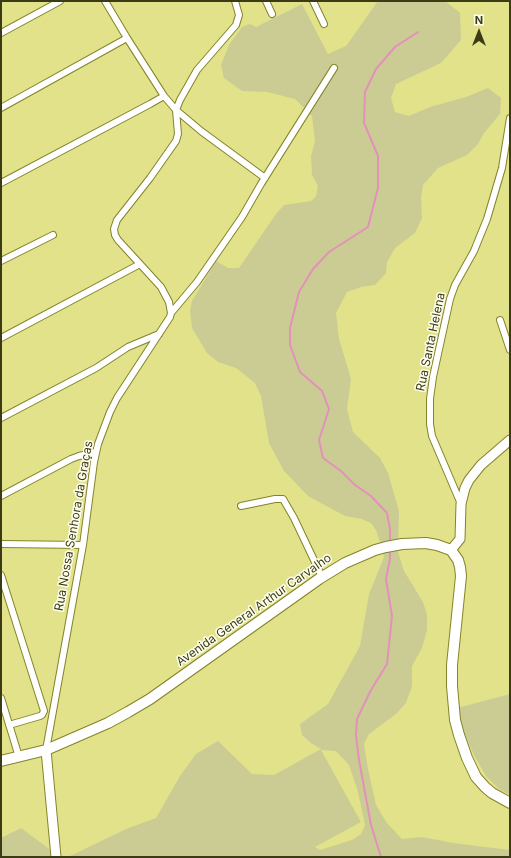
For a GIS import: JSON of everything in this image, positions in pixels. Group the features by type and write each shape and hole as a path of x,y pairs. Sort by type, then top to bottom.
{"main road":[{"name":"Avenida General Arthur Carvalho","path":"1,761 46,750 108,724 150,699 322,577 345,563 375,550 390,546 413,543 426,543 451,550"},
{"path":"451,550 458,560 461,576 452,665 455,720 467,758 476,777 488,790 499,798 510,803"}],"street":[{"path":"1,33 60,1"},
{"path":"105,1 164,96 176,110 201,131 265,178"},
{"path":"171,313 169,302 161,287 118,240 114,229 117,220 150,178 176,141 178,134 176,110 180,100 197,70 236,25 239,15 235,1"},
{"path":"266,1 272,14"},
{"path":"313,1 324,24"},
{"path":"1,108 127,38"},
{"name":"Rua Nossa Senhora da Graças","path":"46,750 83,545 96,452 110,412 170,317 171,313 197,282 253,200 265,178 334,68"},
{"path":"1,183 164,96"},
{"name":"Rua Santa Helena","path":"461,504 432,436 430,424 430,399 450,299 455,285 474,251 487,219 502,168 510,118"},
{"path":"1,261 53,235"},
{"path":"1,338 140,264"},
{"path":"500,320 510,350"},
{"path":"1,418 96,368 128,347 159,334"},
{"path":"451,550 460,539 461,504 465,488 475,472 510,440"},
{"path":"1,496 71,459 96,452"},
{"path":"241,506 275,499 283,499 294,518 322,577"},
{"path":"1,544 83,545"},
{"path":"1,575 44,710 40,716 9,725"},
{"path":"1,698 19,757"},
{"path":"46,750 56,857"}],"green space":[{"path":"378,1 445,1 460,13 461,40 441,63 396,84 391,98 395,112 409,116 430,107 466,97 488,88 501,98 500,114 484,133 478,144 467,155 438,168 423,185 421,198 422,218 415,233 395,248 387,262 386,273 375,285 361,287 347,292 336,313 339,339 351,379 347,409 353,432 380,458 388,473 399,511 398,552 404,571 423,602 427,615 427,630 422,648 412,666 412,686 406,703 396,714 369,734 364,744 376,805 387,823 402,839 422,837 453,843 510,850 510,857 68,857 126,829 156,818 180,776 196,754 218,741 252,774 274,775 321,749 302,735 300,724 328,704 360,646 369,594 384,557 377,532 371,523 362,519 345,516 308,496 284,471 269,443 261,396 255,383 236,368 218,362 207,353 192,328 190,310 192,301 216,261 228,268 239,268 276,214 284,205 311,201 316,196 318,186 312,175 311,156 315,141 312,116 295,99 267,92 242,91 224,78 221,65 229,45 242,27 250,24 256,27 302,4 328,54 346,46","holes":["321,750 336,751 349,765 358,792 365,825 361,834 352,840 320,850 315,847 361,822"]},
{"path":"510,694 510,795 499,789 486,776 475,757 463,730 457,708"},
{"path":"21,828 60,857 1,857 1,838"}],"waterway":[{"path":"390,543 390,529 387,513 371,496 355,485 341,471 323,458 319,440 329,409 322,391 300,372 290,345 290,328 299,292 313,269 329,252 368,227 378,188 378,156 364,123 365,92 376,69 395,47 418,32"},
{"path":"381,857 371,825 356,735 357,719 371,690 387,664 392,616 386,579 390,559 390,549"}]}
